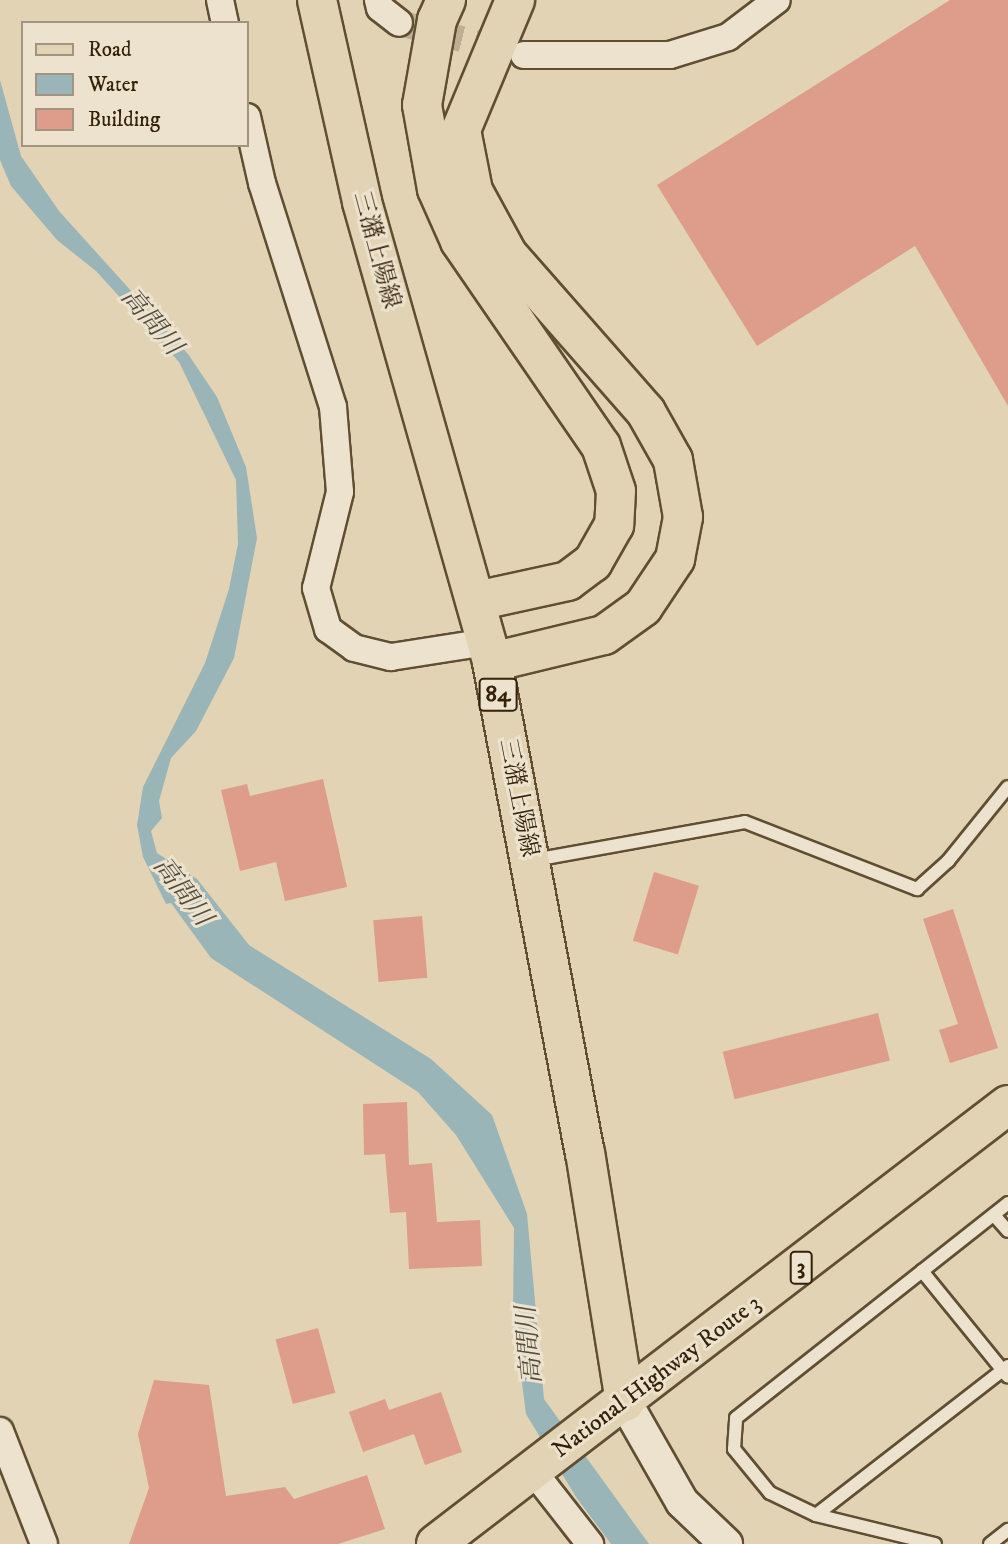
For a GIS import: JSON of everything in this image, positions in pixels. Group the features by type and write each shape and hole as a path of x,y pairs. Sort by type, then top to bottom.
{"main road":[{"name":"三潴上陽線","path":"317,0 362,202 489,652 585,1152 625,1402"},
{"path":"446,0 438,20 422,105 437,188 460,241 601,446 616,491 614,525 593,562 568,581 476,601"},
{"path":"489,652 604,635 643,607 675,559 683,517 673,460 646,412 508,255 473,191 461,130 515,0"},
{"name":"National Highway Route 3","path":"436,1544 625,1402 1008,1105"}],"street":[{"path":"220,0 225,21"},
{"path":"378,0 380,8 399,23"},
{"path":"524,55 670,55 728,37 777,0"},
{"path":"248,121 262,183 333,407 340,492 316,588 328,629 354,648 391,657 489,652"},
{"path":"625,1402 682,1502 726,1544"},
{"path":"0,1431 44,1544"},
{"path":"539,1467 590,1544"}],"lane":[{"path":"530,861 745,822 918,889 948,862 1008,787"},
{"path":"935,1544 816,1515 770,1493 734,1449 736,1418 1008,1203"},
{"path":"994,1215 1008,1231"},
{"path":"816,1515 1006,1371 922,1271"},
{"path":"990,1544 1008,1530"}],"water":[{"name":"高間川","path":"0,80 21,156 59,211 188,354 217,397 246,467 257,538 234,658 196,731 171,758 159,801 162,818 151,831 157,853 197,879 249,945 431,1059 492,1115 527,1214 544,1399 649,1544 611,1544 576,1497 526,1414 513,1313 514,1228 456,1135 418,1092 211,958 171,903 166,904 143,857 137,825 143,787 205,663 229,589 238,544 236,480 179,362 96,271 57,240 11,186 0,160"}],"building":[{"path":"950,0 1008,0 1008,406 915,246 757,346 657,185"},
{"path":"323,779 347,887 285,901 276,862 240,871 221,790 247,784 250,796"},
{"path":"654,872 699,886 678,955 633,941"},
{"path":"953,909 998,1048 950,1063 939,1030 958,1024 923,919"},
{"path":"422,916 427,978 379,982 373,920"},
{"path":"878,1013 890,1061 735,1099 723,1052"},
{"path":"407,1102 409,1165 432,1163 437,1222 480,1220 482,1266 409,1269 406,1212 390,1213 385,1154 364,1155 363,1104"},
{"path":"318,1328 335,1393 293,1404 275,1339"},
{"path":"154,1380 209,1385 226,1496 285,1487 294,1499 367,1475 385,1529 338,1544 129,1544 149,1488 138,1434"},
{"path":"441,1392 462,1452 425,1465 414,1434 363,1452 349,1412 385,1399 389,1410"}],"tunnel":[{"path":"399,23 509,51"}]}
